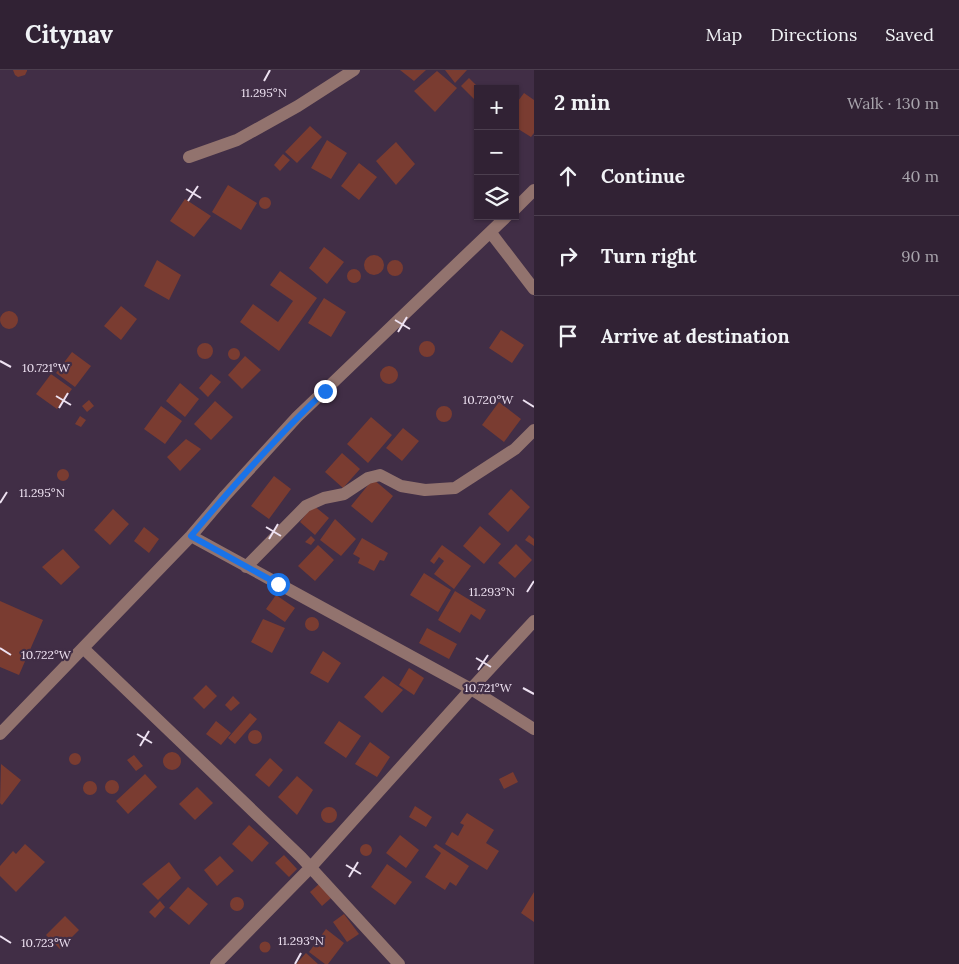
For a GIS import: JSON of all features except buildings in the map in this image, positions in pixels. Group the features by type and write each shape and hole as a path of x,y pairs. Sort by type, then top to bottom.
{"street":[{"path":"189,157 236,140 298,106 354,70"},
{"path":"519,205 534,190"},
{"path":"0,734 191,536 297,417 504,220"},
{"path":"491,233 534,289"},
{"path":"246,566 306,506 324,498 344,494 368,478 380,475 401,486 425,490 455,488 515,449 534,430"},
{"path":"191,536 471,689 534,729"},
{"path":"216,964 311,867 534,621"},
{"path":"83,648 194,752 311,867 400,964"}],"route":[{"path":"278,584 191,536 297,417 325,391"}]}
